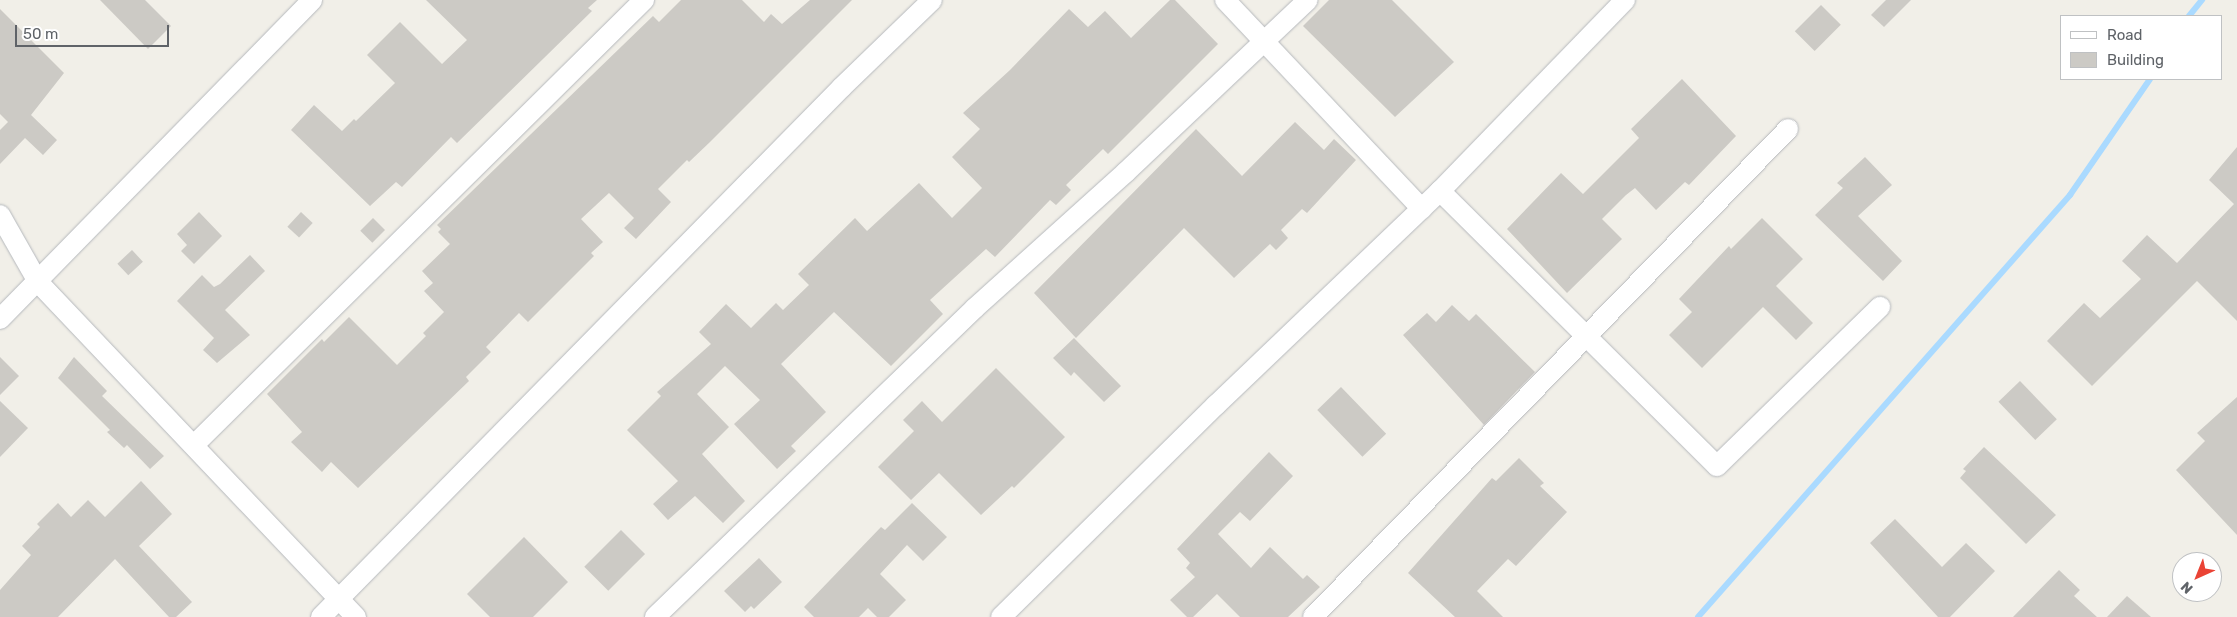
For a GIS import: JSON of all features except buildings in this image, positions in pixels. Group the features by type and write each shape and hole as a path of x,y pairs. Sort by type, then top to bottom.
{"street":[{"path":"0,319 312,0"},
{"path":"194,445 644,0"},
{"path":"321,617 842,87 932,0"},
{"path":"1226,0 1266,40 1422,209"},
{"path":"655,617 975,308 1308,0"},
{"path":"1001,617 1440,192 1625,0"},
{"path":"1313,617 1788,129"},
{"path":"1440,192 1584,337 1717,466 1880,307"},
{"path":"0,215 38,282 356,617"}],"waterway":[{"path":"2190,15 2202,0"},
{"path":"1698,617 2070,195 2149,80"}]}
